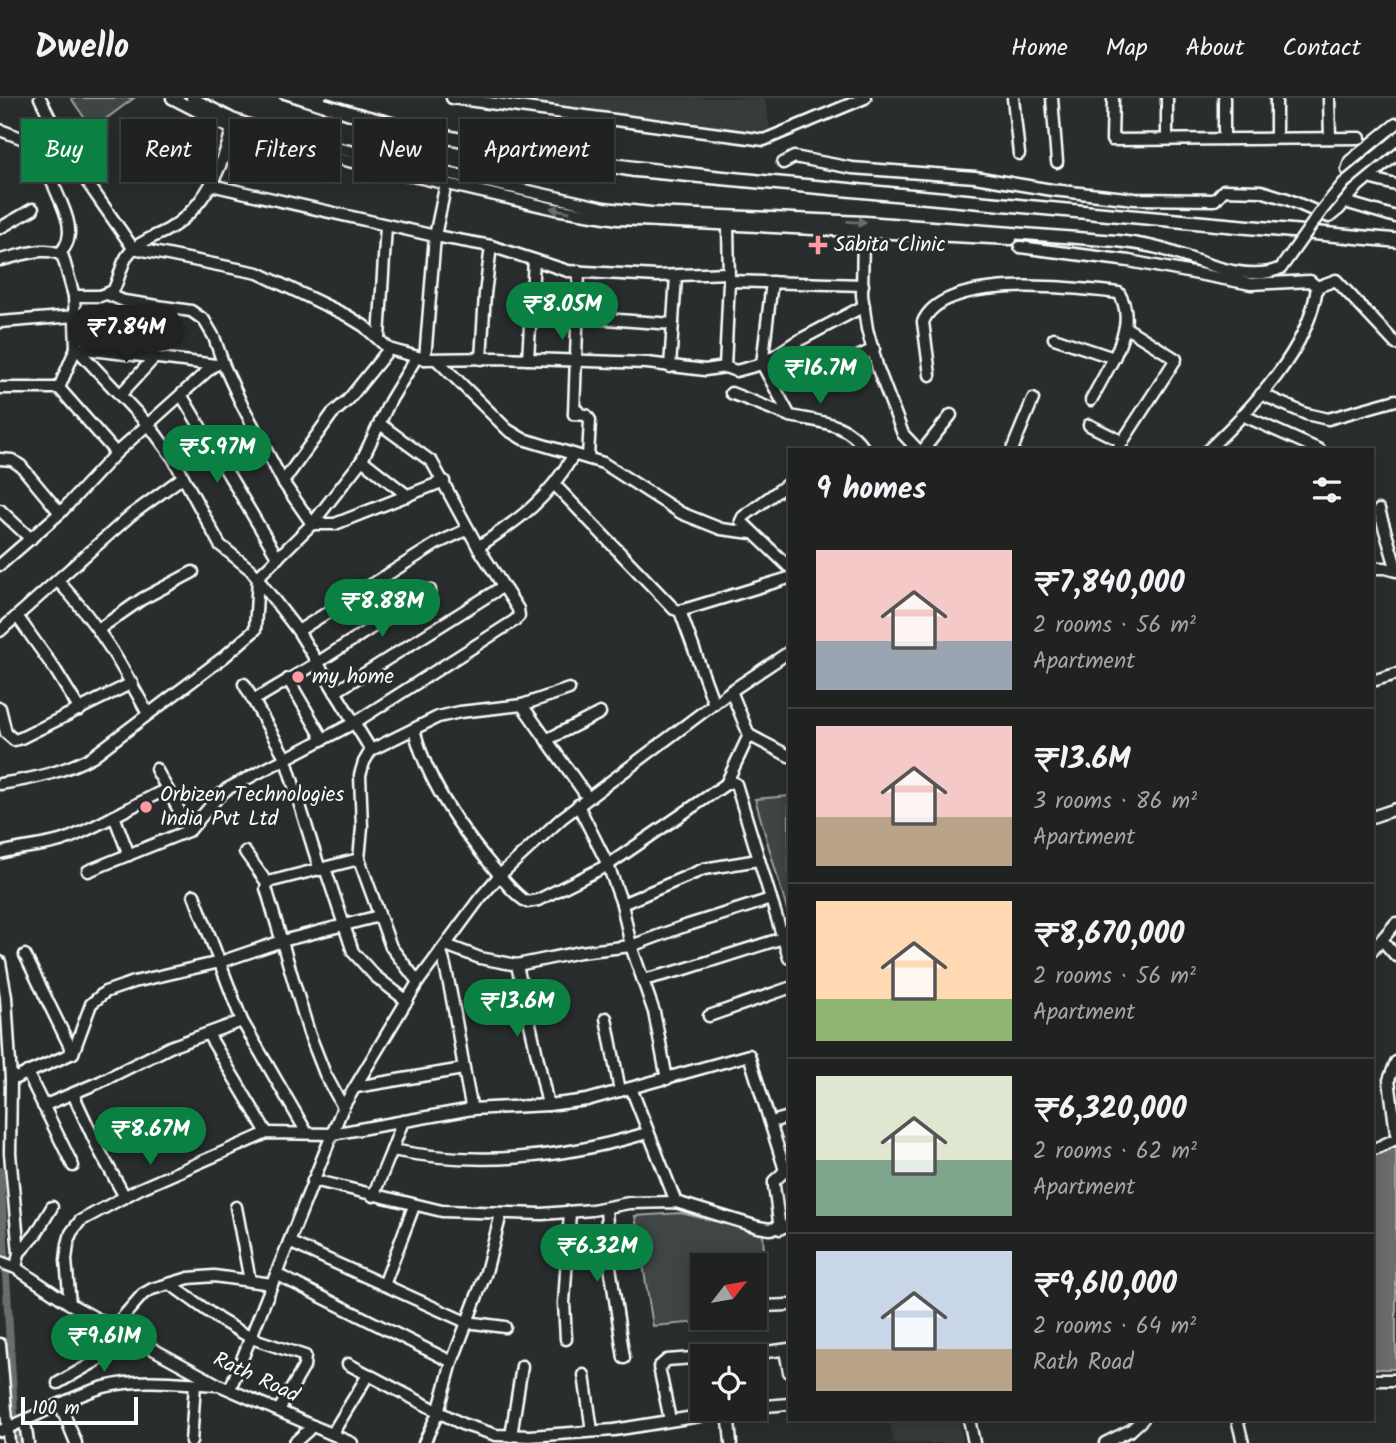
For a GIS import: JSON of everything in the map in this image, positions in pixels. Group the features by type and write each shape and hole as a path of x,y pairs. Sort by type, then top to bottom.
{"street":[{"path":"40,98 49,119"},
{"path":"172,98 230,128"},
{"path":"192,98 232,120 282,136 604,208 651,213 865,222 1116,241 1144,245 1227,269 1262,275 1281,268 1345,183 1396,140"},
{"path":"452,98 764,140 865,98"},
{"path":"1013,98 1019,154"},
{"path":"1052,98 1057,162"},
{"path":"1113,98 1112,140 1360,138"},
{"path":"1167,98 1167,139"},
{"path":"1224,98 1224,139"},
{"path":"1276,98 1276,138"},
{"path":"1329,98 1330,138"},
{"path":"1396,124 1350,161 1347,167 1347,170 1368,178 1396,185"},
{"path":"0,130 21,138"},
{"path":"107,295 113,291 126,258 134,248 172,228 189,215 211,185 230,137"},
{"path":"783,163 794,157 852,168 975,177 1052,190 1135,199 1215,200 1224,190 1261,191 1329,217 1368,178 1396,155"},
{"path":"340,160 555,209 618,219 863,233 1116,241"},
{"path":"53,182 69,230 69,241 60,253"},
{"path":"86,182 134,248 258,273 346,315 379,338 389,349 420,358 647,363 705,370 725,367 736,372 762,364 794,343 864,306"},
{"path":"0,784 77,765 118,738 224,657 254,630 257,577 312,524 362,460 390,401 420,358 435,236 446,183"},
{"path":"211,185 386,226 491,246 568,271 863,285"},
{"path":"1345,202 1396,217"},
{"path":"0,228 33,209"},
{"path":"725,367 728,225"},
{"path":"379,338 386,226"},
{"path":"863,233 863,285 867,329 878,369 903,435 919,448"},
{"path":"481,359 491,246"},
{"path":"1020,247 1129,261 1251,284 1310,281 1317,287"},
{"path":"0,260 49,250 60,253 66,261 74,296 76,348 59,388"},
{"path":"528,359 534,260"},
{"path":"579,271 576,412 586,415 590,420 588,457"},
{"path":"670,367 676,276"},
{"path":"1317,287 1336,280 1396,344"},
{"path":"772,282 762,364 790,416"},
{"path":"930,375 923,322 926,314 953,295 1005,287 1052,286 1119,293 1126,305 1125,334 1091,400"},
{"path":"1210,448 1283,369 1302,331 1317,287"},
{"path":"74,296 107,295 124,301 198,314 215,337 219,365 283,482 312,524"},
{"path":"0,322 75,316"},
{"path":"578,317 673,324"},
{"path":"1089,425 1120,446 1177,359 1125,327"},
{"path":"1055,338 1114,358"},
{"path":"76,348 219,365"},
{"path":"76,348 149,426 173,458 220,545 257,577 298,631 371,750"},
{"path":"283,482 332,414 348,400 389,349"},
{"path":"832,369 874,349"},
{"path":"120,395 155,357"},
{"path":"437,360 508,430 523,439 603,463 681,513 721,529 752,533"},
{"path":"0,565 60,513 116,453 219,365"},
{"path":"0,388 59,388 116,453"},
{"path":"731,393 790,416 836,425 857,436 864,448"},
{"path":"1261,394 1306,414 1328,419 1396,400"},
{"path":"182,396 278,558"},
{"path":"1013,448 1034,398"},
{"path":"923,448 951,415"},
{"path":"1242,415 1316,448"},
{"path":"88,871 190,830 227,789 354,723 519,616 518,609 478,547 432,462 380,424"},
{"path":"478,547 524,516 554,484 573,456"},
{"path":"0,459 12,460 21,466 60,513"},
{"path":"362,460 408,496"},
{"path":"0,631 131,515 183,477"},
{"path":"312,524 335,524 444,481"},
{"path":"554,484 674,609 680,611 788,578"},
{"path":"788,487 786,485 741,521 788,566"},
{"path":"0,510 31,540"},
{"path":"1374,569 1396,569 1379,510"},
{"path":"298,631 436,544 468,529"},
{"path":"99,629 142,599 193,572"},
{"path":"58,582 99,629 148,714"},
{"path":"335,692 502,587"},
{"path":"254,700 430,590"},
{"path":"680,611 714,704"},
{"path":"17,615 79,710"},
{"path":"230,1390 343,1107 418,982 500,875 545,832 731,691 788,653"},
{"path":"1374,680 1396,674"},
{"path":"288,679 323,739"},
{"path":"0,708 6,733 15,740 132,683"},
{"path":"244,684 285,757 353,952 407,1001"},
{"path":"418,982 391,947 359,859 362,827 360,775 364,762 371,750 448,714 522,705 569,689"},
{"path":"731,691 749,735 788,755"},
{"path":"522,705 588,798"},
{"path":"546,740 600,713"},
{"path":"414,729 425,764 461,826 521,898 532,902 608,865 732,782 739,790 788,955"},
{"path":"726,784 749,735"},
{"path":"156,769 190,830"},
{"path":"0,853 69,838 167,789"},
{"path":"578,805 608,865 622,904 631,946 654,1012 667,1079"},
{"path":"1374,816 1396,809"},
{"path":"114,816 129,855"},
{"path":"245,852 267,883 266,888 309,1033 325,1074 343,1107"},
{"path":"267,883 359,859"},
{"path":"622,904 704,869 758,860"},
{"path":"194,895 242,1021 307,1133"},
{"path":"444,948 517,965 631,946 771,899"},
{"path":"11,1080 73,1053 86,1013 99,995 134,982 220,962 282,941 379,916"},
{"path":"1374,949 1396,923"},
{"path":"643,980 681,971 783,938"},
{"path":"1382,940 1396,956"},
{"path":"444,948 472,1110"},
{"path":"25,956 73,1053"},
{"path":"0,962 6,997 11,1080 10,1153 19,1254"},
{"path":"517,965 548,1105"},
{"path":"709,1016 788,988"},
{"path":"606,1018 626,1090 676,1202"},
{"path":"43,1106 170,1047 242,1021"},
{"path":"208,1034 267,1133"},
{"path":"70,1304 66,1260 71,1233 88,1215 195,1163 267,1133 332,1134 472,1110 587,1100 749,1055 784,1167 784,1172 774,1181 774,1185 785,1228 758,1227 676,1202 629,1203 570,1212 469,1213 414,1206 313,1180"},
{"path":"1396,1062 1389,1080 1393,1094 1396,1133"},
{"path":"356,1087 463,1069"},
{"path":"27,1073 73,1166"},
{"path":"73,1094 125,1197"},
{"path":"771,1122 788,1117"},
{"path":"373,1196 403,1121"},
{"path":"392,1150 470,1159 530,1158 586,1150 647,1133"},
{"path":"1374,1149 1396,1139"},
{"path":"384,1285 414,1206"},
{"path":"14,1267 19,1254 36,1234 52,1207"},
{"path":"236,1207 250,1281"},
{"path":"606,1208 609,1260 624,1358"},
{"path":"566,1339 564,1303 570,1212"},
{"path":"424,1443 438,1413 452,1362 486,1272 501,1214"},
{"path":"289,1242 466,1322 505,1327"},
{"name":"Rath Road","path":"0,1262 14,1267 70,1304 219,1385 352,1443"},
{"path":"114,1327 143,1294 189,1278 214,1276 250,1281 274,1279 452,1362"},
{"path":"170,1284 220,1320 251,1338 305,1356 304,1367 279,1410"},
{"path":"767,1306 788,1305"},
{"path":"58,1383 135,1339"},
{"path":"0,1344 9,1443"},
{"path":"767,1352 787,1349"},
{"path":"670,1420 659,1367 667,1360 690,1357"},
{"path":"348,1364 438,1413 482,1432 511,1436 592,1431 629,1428 690,1417"},
{"path":"511,1436 522,1366"},
{"path":"332,1434 368,1375"},
{"path":"584,1375 592,1431"},
{"path":"1374,1380 1396,1380"},
{"path":"6,1429 85,1393 124,1383 219,1385"},
{"path":"191,1442 195,1384"},
{"path":"60,1404 76,1443"},
{"path":"767,1407 788,1404"},
{"path":"729,1421 732,1443"},
{"path":"969,1421 974,1443"},
{"path":"1105,1443 1131,1430 1141,1421"},
{"path":"1238,1421 1243,1443"},
{"path":"23,1423 28,1443"},
{"path":"294,1443 313,1426"}],"shaded area":[{"path":"71,98 134,98 106,119 85,119"},
{"path":"498,98 765,98 771,135 612,114"},
{"path":"788,796 788,914 755,799"},
{"path":"1396,1146 1396,1369 1374,1369 1374,1155"},
{"path":"681,1213 763,1233 764,1253 690,1253 690,1323 653,1326 635,1216"},
{"path":"889,1421 959,1421 964,1443 894,1443"}],"waterway":[{"path":"0,1171 18,1443"}],"railway":[{"path":"280,98 367,126 450,145 632,177 1396,248"},
{"path":"326,98 457,132 658,164 1396,233"}],"place":[{"name":"Sabita Clinic","path":"818,245"},
{"name":"my home","path":"298,677"},
{"name":"Orbizen Technologies India Pvt Ltd","path":"146,807"}]}
